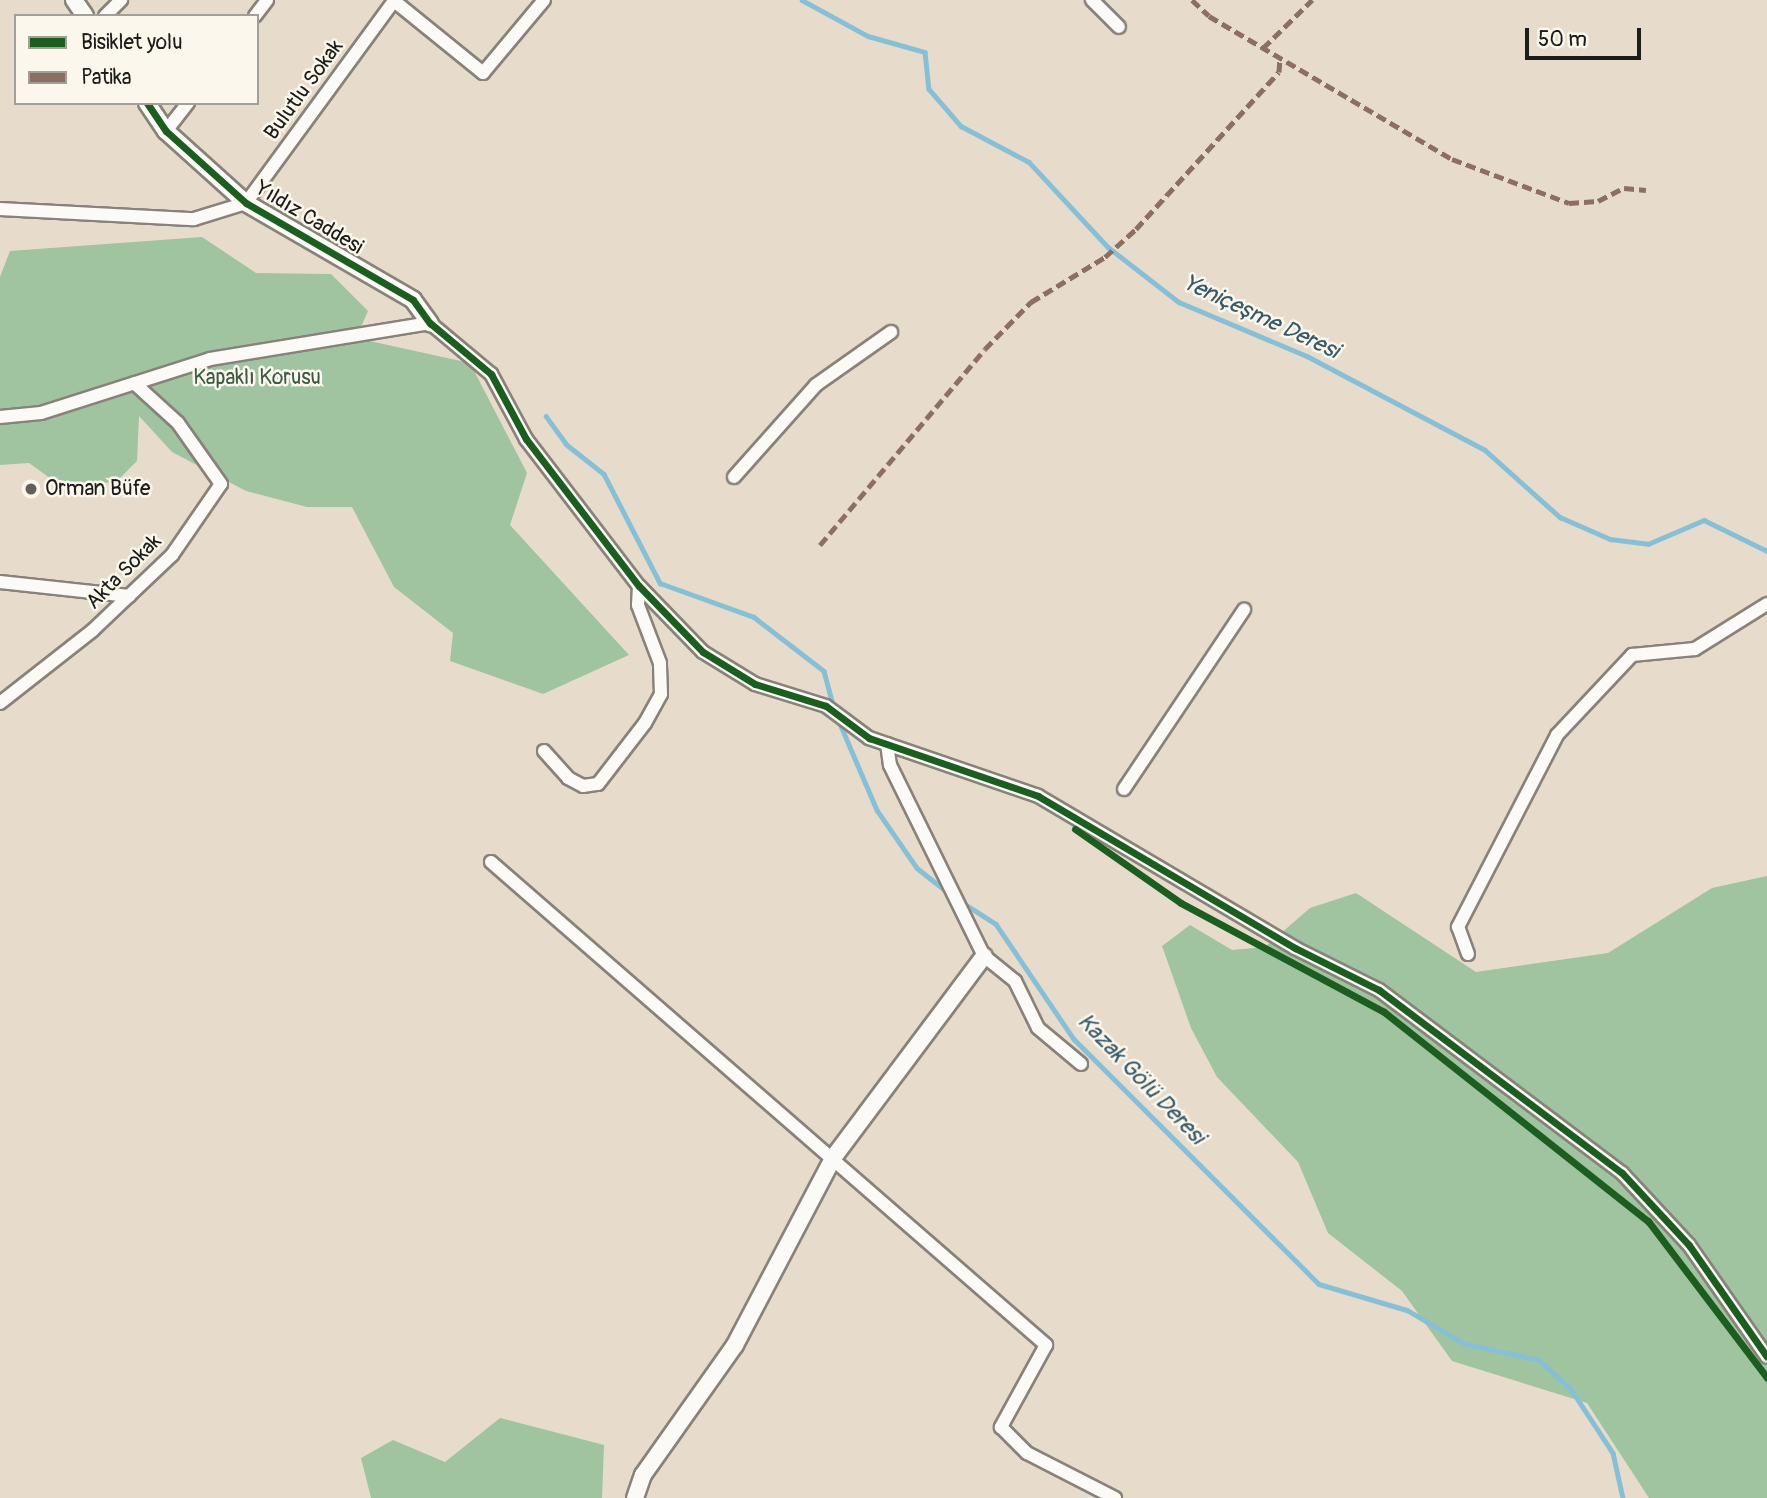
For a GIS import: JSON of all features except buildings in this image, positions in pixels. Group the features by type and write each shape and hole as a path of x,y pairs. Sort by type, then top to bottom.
{"street":[{"path":"107,14 121,0"},
{"path":"394,1 483,73 544,0"},
{"path":"1092,0 1119,27"},
{"name":"Bulutlu Sokak","path":"246,203 394,1"},
{"name":"Yıldız Caddesi","path":"148,105 166,131 246,203 413,300 430,323"},
{"path":"166,131 186,105"},
{"path":"0,209 194,219 246,203"},
{"path":"0,417 41,413 210,359 430,323 491,374 526,439 639,586 703,652 755,684 826,706 887,744 1038,796 1296,948 1380,990 1622,1173 1689,1245 1767,1357"},
{"path":"734,478 816,385 857,362 891,332"},
{"name":"Akta Sokak","path":"4,697 129,596 172,555 221,484 178,423 134,383"},
{"path":"0,582 129,596"},
{"path":"544,751 568,778 583,786 598,784 645,723 660,694 660,663 638,606 639,586"},
{"path":"1468,954 1458,927 1557,735 1632,655 1695,649 1767,604"},
{"path":"1124,789 1244,610"},
{"path":"887,744 890,765 984,956 1015,981 1038,1028 1081,1064"},
{"path":"491,862 598,961 673,1017 1046,1345 1001,1427 1027,1453 1115,1498"},
{"path":"635,1498 643,1475 729,1355 833,1158 984,956"}],"green space":[{"name":"Kapaklı Korusu","path":"202,237 256,273 331,274 368,311 356,338 470,363 527,473 510,525 629,655 543,694 450,661 453,633 394,587 352,507 307,507 246,491 172,452 139,416 137,461 116,482 61,486 29,463 0,465 0,277 10,251"},
{"path":"1767,876 1767,1498 1649,1498 1587,1403 1452,1361 1402,1291 1328,1233 1298,1162 1217,1077 1191,1028 1162,946 1190,925 1232,950 1265,947 1310,908 1356,893 1476,972 1608,953 1712,888"},
{"path":"500,1418 604,1445 602,1498 371,1498 361,1458 393,1440 445,1462"}],"waterway":[{"name":"Yeniçeşme Deresi","path":"802,0 868,36 925,52 929,89 961,126 1029,162 1108,247 1179,302 1307,356 1485,450 1560,517 1610,539 1648,544 1704,520 1767,551"},
{"name":"Kazak Gölü Deresi","path":"546,416 566,444 604,474 660,583 754,617 824,671 834,708"},
{"name":"Kazak Gölü Deresi","path":"838,719 877,810 917,868 950,894"},
{"name":"Kazak Gölü Deresi","path":"960,901 996,924 1074,1039 1319,1284 1407,1310 1463,1343 1539,1360 1571,1389 1613,1453 1623,1498"}],"marked path":[{"path":"1192,0 1209,16 1452,159 1569,203 1598,201 1624,188 1646,190"},
{"path":"1263,48 1312,0"},
{"path":"820,545 985,349 1031,302 1105,257 1136,229 1279,72 1280,58"}],"cycle path":[{"path":"148,105 166,131 246,203 413,300 430,323 491,374 526,439 639,586 703,652 755,684 826,706 869,738 1038,796 1295,948 1379,990 1622,1173 1689,1245 1767,1357"},
{"path":"1075,829 1181,903 1384,1012 1648,1221 1767,1378"}],"place":[{"name":"Orman Büfe","path":"31,489"}]}
